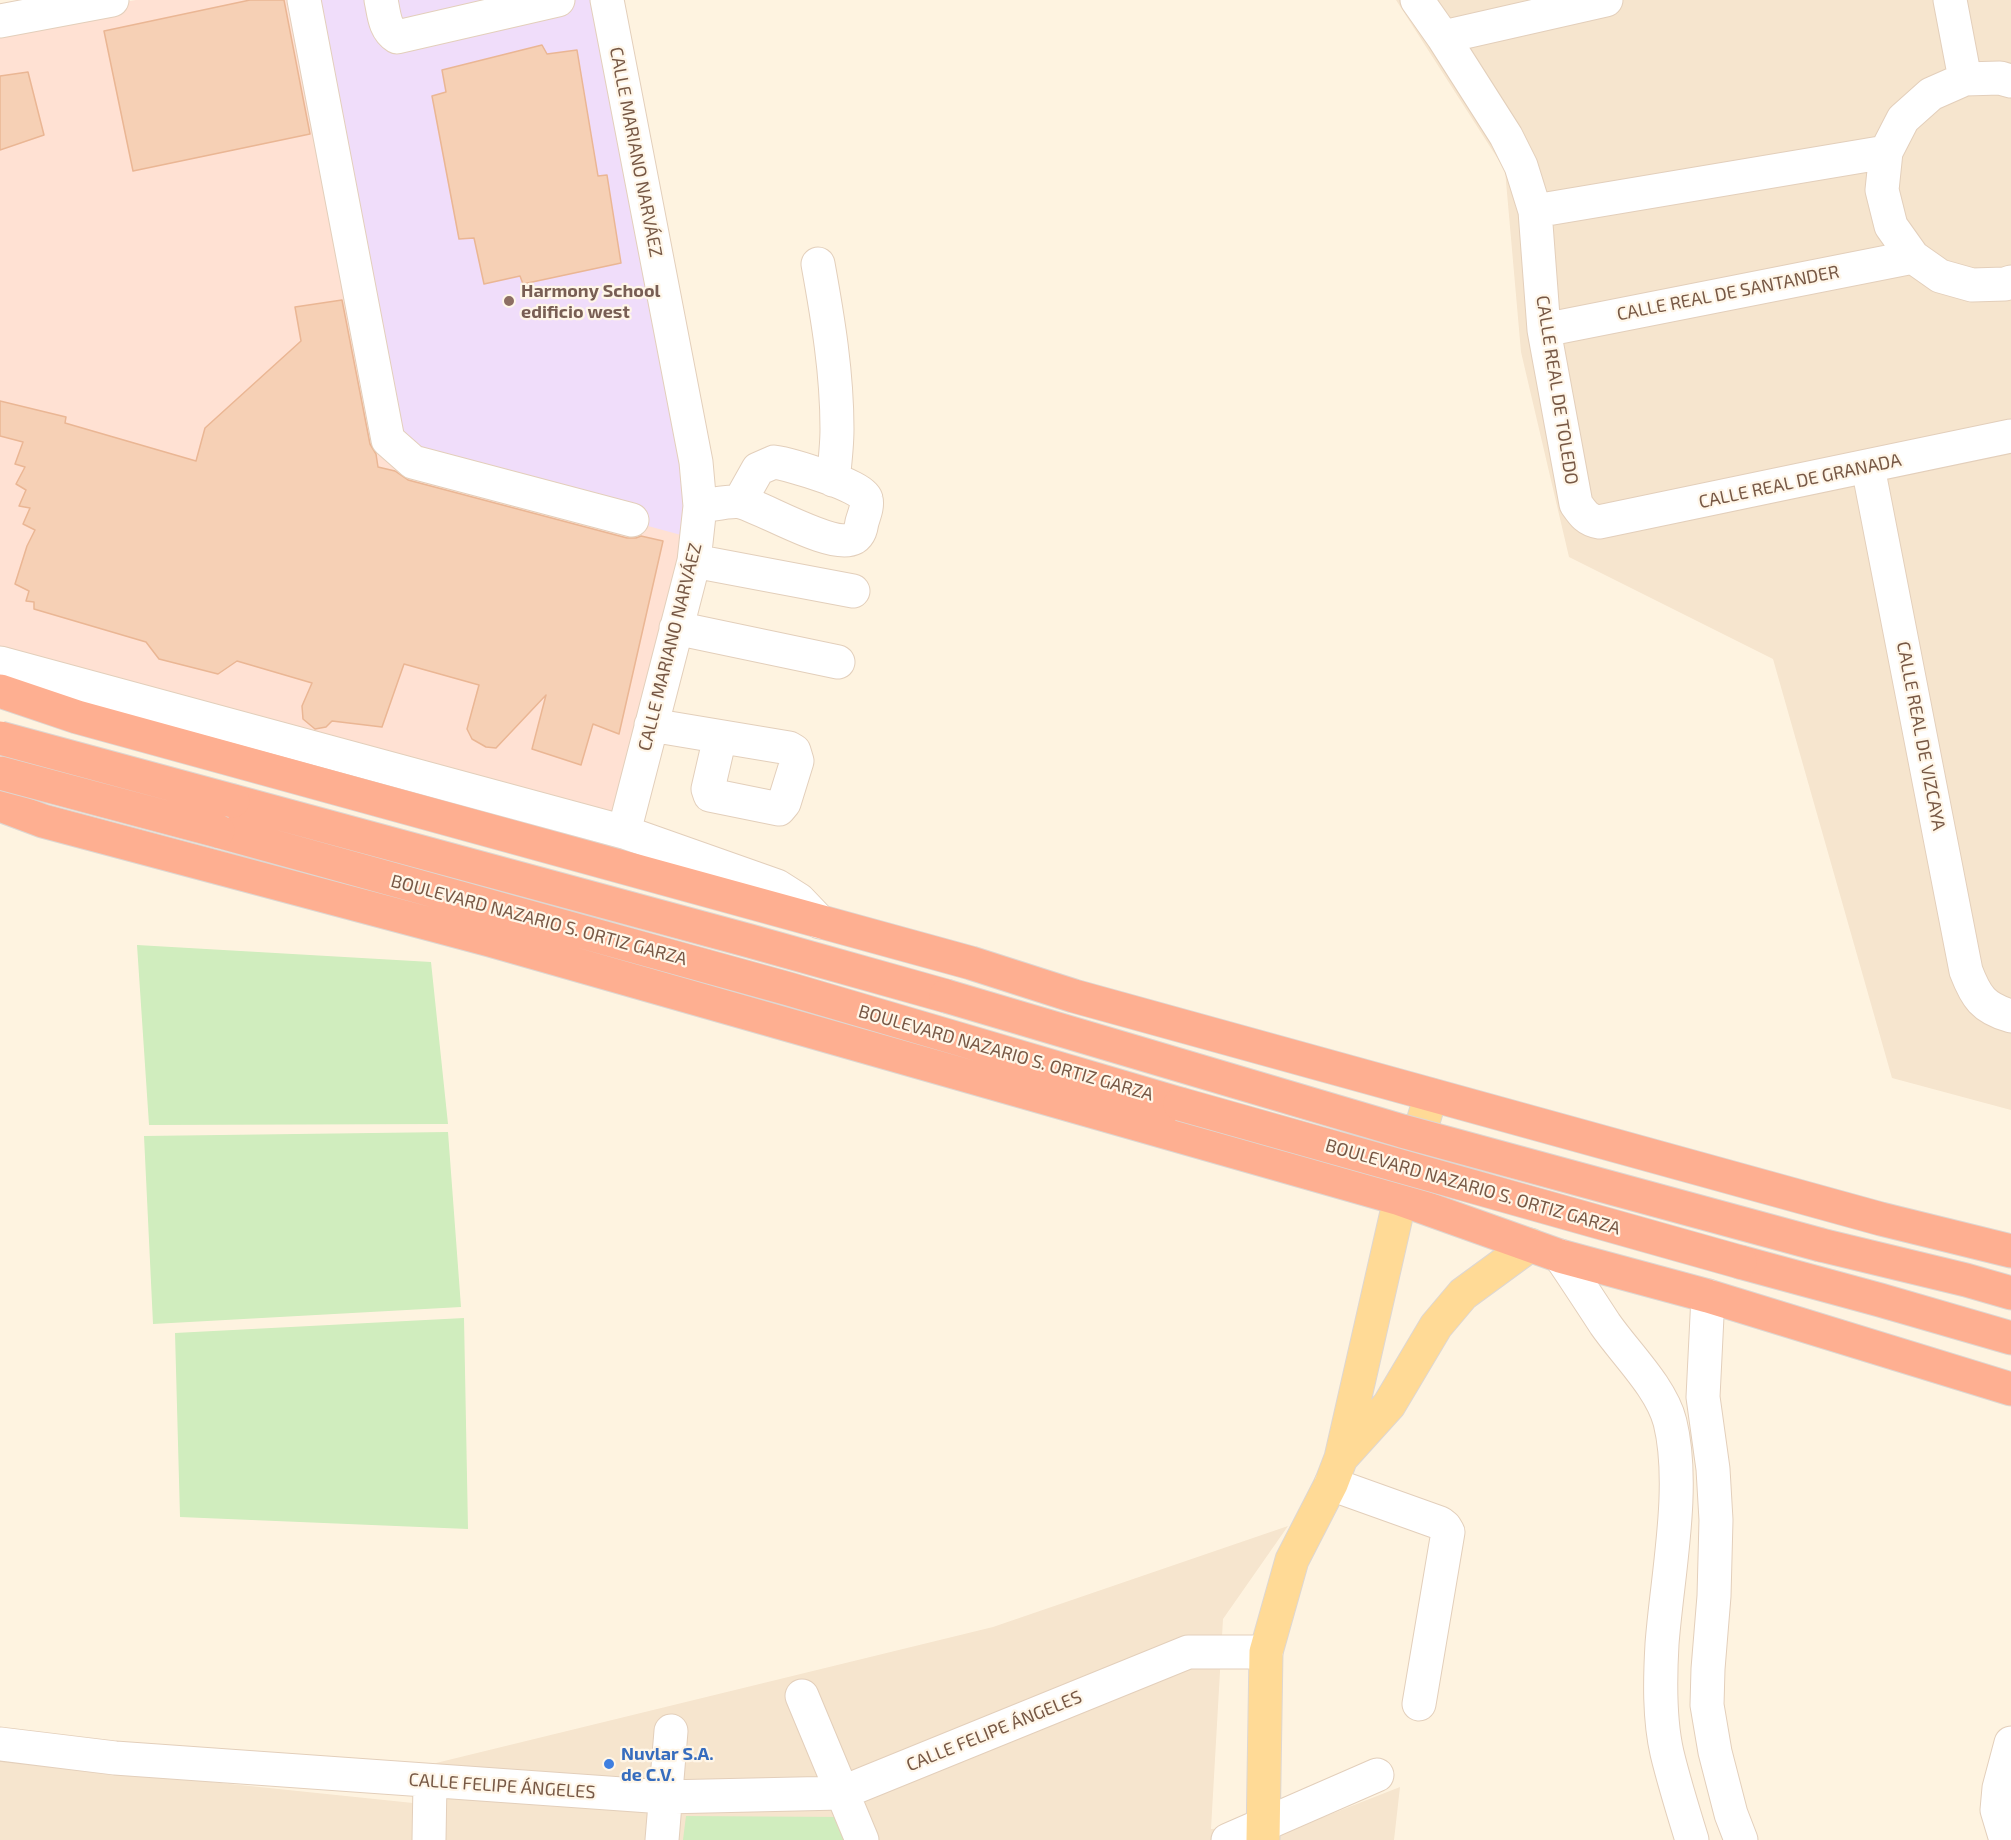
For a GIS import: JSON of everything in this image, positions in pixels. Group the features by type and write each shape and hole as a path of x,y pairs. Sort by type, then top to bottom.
{"highway":[{"path":"0,691 77,717 970,963 1074,996 1881,1219 2011,1251"},
{"path":"43,821 38,800 38,772 44,752 58,732 77,717"},
{"name":"BOULEVARD NAZARIO S. ORTIZ GARZA","path":"0,738 750,941 946,996 1402,1131 1821,1245 1990,1287"},
{"name":"BOULEVARD NAZARIO S. ORTIZ GARZA","path":"0,773 789,989 1180,1104 2011,1338"},
{"path":"0,805 43,821 490,940 1400,1199 1545,1250 1708,1296 2011,1387"},
{"path":"490,940 561,926"},
{"path":"750,941 804,942 827,945 1033,991 1074,996"},
{"path":"1881,1219 1990,1287"},
{"path":"1880,1300 2011,1387"}],"main road":[{"path":"1336,1471 1400,1199 1431,1095"},
{"path":"1263,1832 1266,1652 1292,1560 1336,1471 1389,1405 1436,1326 1463,1294 1545,1250"}],"street":[{"path":"0,21 64,5 112,0"},
{"path":"304,0 388,440 413,462 632,520"},
{"path":"381,0 388,30 397,37 558,0"},
{"name":"CALLE MARIANO NARVÁEZ","path":"607,0 696,462 700,506 694,561 624,832"},
{"name":"CALLE REAL DE TOLEDO","path":"1417,0 1506,136 1521,166 1535,211 1544,330 1576,504 1589,520"},
{"path":"1950,0 1965,80"},
{"path":"1443,37 1599,1"},
{"path":"2009,291 1972,285 1940,276 1913,257 1891,226 1882,190 1886,152 1903,119 1931,94 1965,80 2000,78 2011,81"},
{"path":"1535,211 1886,152"},
{"name":"CALLE REAL DE SANTANDER","path":"1544,330 1913,257"},
{"path":"818,264 836,384 837,432 833,480"},
{"name":"CALLE REAL DE GRANADA","path":"1589,520 1599,522 2011,436"},
{"path":"700,506 740,501 815,533 843,540 851,539 860,531 867,502 866,496 859,491 833,480 774,462 758,469 740,501"},
{"name":"CALLE REAL DE VIZCAYA","path":"1868,467 1966,971 1972,988 1981,1002 1998,1012 2011,1016"},
{"path":"694,561 853,591"},
{"path":"676,628 838,662"},
{"path":"0,663 624,832 777,886 799,900 820,922"},
{"path":"651,725 720,737"},
{"path":"1545,1250 1631,1357 1662,1402 1669,1420 1673,1439 1676,1490 1660,1695 1666,1751 1689,1831 1736,1827 1715,1752 1707,1705 1716,1520 1703,1397 1708,1296"},
{"path":"1662,1402 1703,1397"},
{"path":"1336,1471 1440,1523 1448,1532 1419,1704"},
{"path":"1676,1490 1714,1490"},
{"path":"1667,1597 1714,1596"},
{"name":"CALLE FELIPE ÁNGELES","path":"0,1744 115,1758 664,1797 841,1793 1188,1652 1266,1652"},
{"path":"802,1696 862,1840"},
{"path":"662,1840 671,1731"},
{"path":"2006,1840 1997,1810 1999,1788 2011,1743"},
{"path":"1228,1840 1263,1832 1377,1775"},
{"path":"429,1840 430,1782"}],"shaded area":[{"path":"136,0 615,0 702,517 626,827 0,654 0,25"},
{"name":"Harmony School edificio west","path":"304,0 595,0 691,452 681,535 413,462 399,451"},
{"path":"1396,0 2011,0 2011,1110 1892,1078 1773,659 1569,557 1521,352 1505,170"},
{"path":"1288,1526 1223,1619 1211,1829 1303,1825 1400,1787 1394,1840 0,1840 0,1760 413,1803 436,1763 993,1627"}],"green space":[{"path":"137,945 431,962 448,1124 149,1125"},
{"path":"448,1132 461,1307 153,1324 144,1136"},
{"path":"464,1318 468,1529 180,1517 175,1333"},
{"path":"686,1816 843,1817 852,1840 683,1840"}],"building":[{"path":"250,0 284,0 310,134 133,171 104,31"},
{"path":"542,45 547,54 577,50 598,176 607,175 621,263 523,284 520,276 484,284 474,238 459,239 432,96 446,92 442,70"},
{"path":"28,72 44,135 0,150 0,76"},
{"path":"342,300 370,444 376,454 378,467 395,471 408,480 627,538 641,536 663,541 619,734 593,724 581,765 532,749 546,695 496,748 486,747 472,739 467,729 479,685 404,664 382,727 332,721 326,727 315,729 303,719 302,706 312,683 237,661 218,674 159,659 146,642 34,609 34,602 26,601 29,591 15,584 27,546 35,530 23,524 30,508 19,506 26,490 16,484 25,467 15,464 23,442 0,436 0,401 66,417 65,423 196,461 205,428 301,341 295,307"}],"place":[{"name":"Harmony School edificio west","path":"509,301"},
{"name":"Nuvlar S.A. de C.V.","path":"609,1764"}]}
